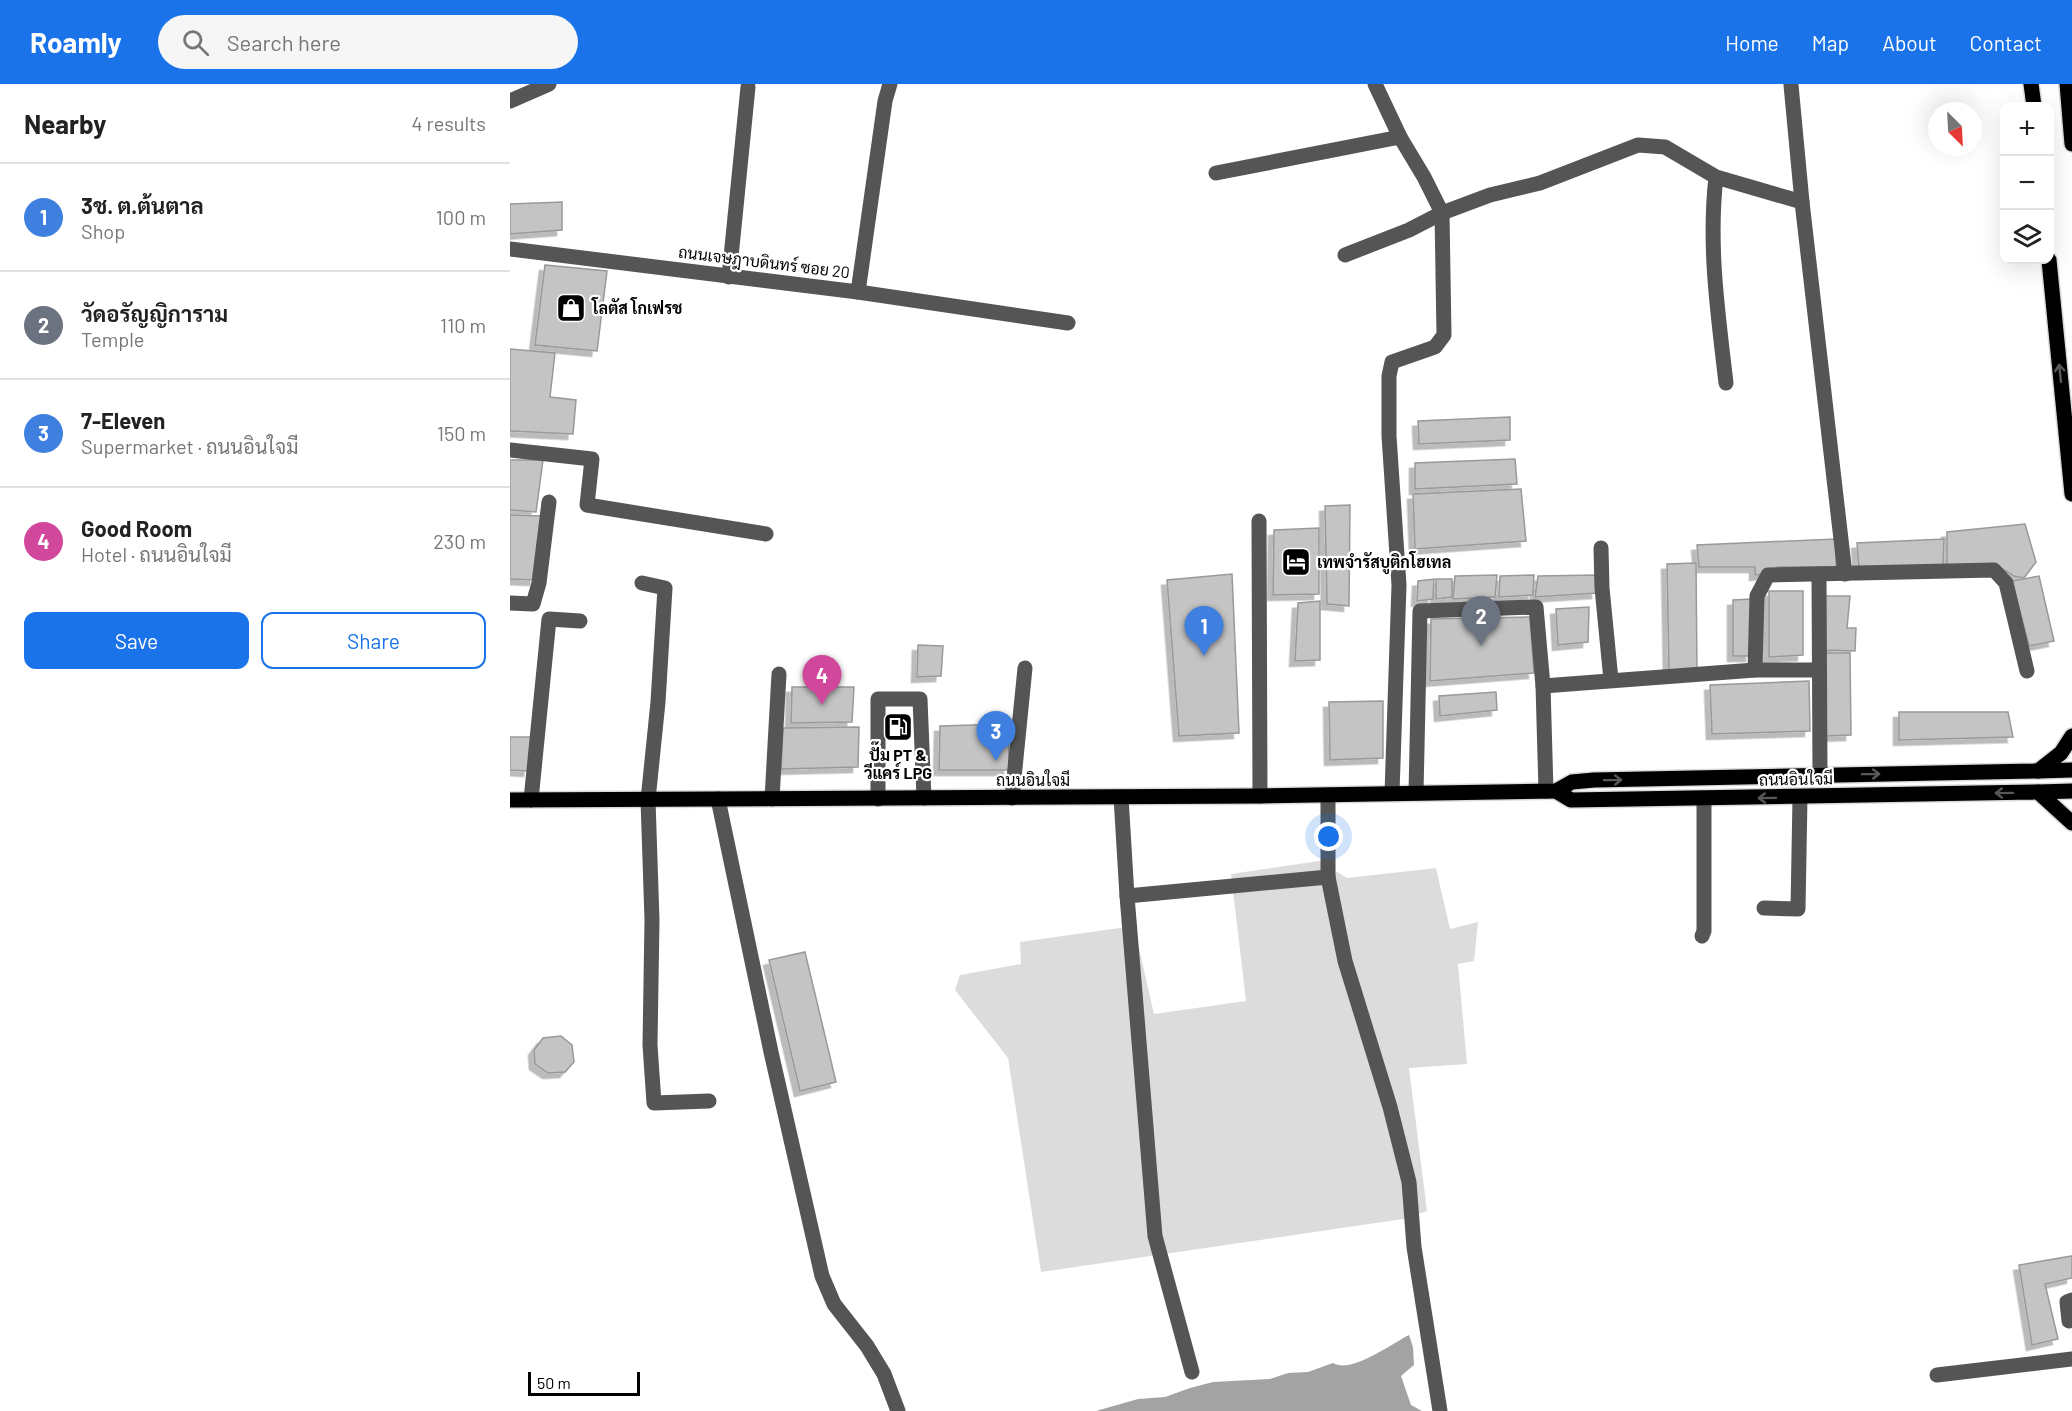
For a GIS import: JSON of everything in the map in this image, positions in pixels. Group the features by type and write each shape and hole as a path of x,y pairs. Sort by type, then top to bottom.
{"main road":[{"path":"2031,84 2033,102"},
{"path":"2067,84 2072,144"},
{"path":"2049,264 2072,494"},
{"path":"2038,771 2061,753 2072,735"},
{"name":"ถนนอินใจมี","path":"510,800 1260,796 1551,791 1572,782 1594,780 2072,770"},
{"name":"ถนนอินใจมี","path":"1551,791 1571,800 2072,791"},
{"path":"2038,792 2072,823"}],"street":[{"path":"510,101 549,84"},
{"name":"ถนนเจษฎาบดินทร์ ซอย 20","path":"510,249 858,292 885,101 890,84"},
{"path":"1375,84 1400,137 1442,213 1444,336 1435,347 1392,363 1389,376 1389,436 1399,585 1392,794"},
{"path":"1791,85 1802,202 1845,574"},
{"path":"729,277 748,87"},
{"path":"1216,173 1400,137"},
{"path":"1345,255 1490,195 1540,183 1638,146 1665,147 1716,177 1802,202"},
{"path":"1716,177 1712,206 1714,273 1726,383"},
{"path":"858,292 1068,323"},
{"path":"510,450 592,459 587,505 766,534"},
{"path":"510,603 533,604 539,583 549,502"},
{"path":"1259,520 1260,796"},
{"path":"1601,548 1602,588 1611,680"},
{"path":"1755,670 1757,596 1768,576 1994,570 2006,583 2027,671"},
{"path":"1819,574 1820,775"},
{"path":"642,584 665,588 658,702 648,800 652,920 650,1045 654,1102 709,1101"},
{"path":"1416,793 1420,611 1536,607 1551,791"},
{"path":"531,800 549,619 580,621"},
{"path":"1012,798 1025,668"},
{"path":"1543,686 1755,670 1819,670"},
{"path":"772,799 779,674"},
{"path":"880,799 878,699 920,699 924,798"},
{"path":"1328,795 1328,877 1345,961 1409,1182 1414,1247 1440,1411"},
{"path":"1121,797 1155,1236 1192,1372"},
{"path":"1764,908 1798,909 1800,797"},
{"path":"718,799 771,1052 822,1276 834,1304 867,1346 884,1374 898,1411"},
{"path":"1702,936 1704,932 1704,799"},
{"path":"1127,896 1328,877"},
{"path":"2069,1321 2067,1302 2072,1300"},
{"path":"1937,1375 2072,1359"}],"shaded area":[{"path":"1319,861 1347,878 1436,868 1450,929 1478,922 1474,961 1458,964 1467,1064 1409,1068 1427,1211 1403,1219 1041,1272 1008,1058 955,990 960,975 1021,964 1020,942 1134,926 1154,1014 1246,1001 1231,874"},
{"path":"1409,1335 1413,1347 1414,1365 1401,1376 1411,1405 1422,1411 1096,1411 1138,1399 1165,1397 1213,1382 1270,1379 1288,1373 1308,1372 1333,1363 1350,1365"}],"building":[{"path":"562,202 562,230 510,234 510,204"},
{"name":"โลตัส โกเฟรช","path":"545,265 607,271 597,351 535,345"},
{"path":"510,349 555,353 550,397 576,400 573,434 510,431"},
{"path":"1510,417 1510,440 1419,444 1418,421"},
{"path":"1515,459 1517,484 1415,489 1415,463"},
{"path":"510,460 543,460 536,512 510,510"},
{"path":"1521,489 1526,541 1415,549 1413,494"},
{"path":"1350,505 1349,606 1327,604 1325,506"},
{"path":"510,515 541,516 535,580 510,579"},
{"path":"2025,524 2036,562 2024,578 2014,576 1999,567 1947,566 1947,532"},
{"name":"เทพจำรัสบูติกโฮเทล","path":"1319,528 1319,594 1273,595 1274,530"},
{"path":"1836,539 1836,567 1777,567 1777,573 1755,575 1755,567 1699,567 1697,545"},
{"path":"1944,539 1943,569 1859,569 1857,543"},
{"path":"1696,563 1697,670 1669,671 1667,564"},
{"path":"1232,574 1239,733 1179,736 1167,580"},
{"path":"1497,575 1495,597 1453,599 1455,576"},
{"path":"1534,575 1533,595 1499,597 1500,576"},
{"path":"1597,575 1597,593 1535,597 1538,576"},
{"path":"2039,576 2054,641 2029,646 2012,581"},
{"path":"1434,579 1433,599 1417,601 1418,581"},
{"path":"1436,579 1452,579 1452,597 1436,599"},
{"path":"1769,591 1803,591 1803,655 1769,657"},
{"path":"1825,596 1850,596 1847,628 1856,628 1855,651 1824,650"},
{"path":"1751,599 1751,656 1733,656 1733,600"},
{"path":"1320,601 1320,660 1295,661 1298,603"},
{"path":"1589,607 1588,642 1558,645 1556,609"},
{"path":"1530,617 1534,673 1430,681 1431,619"},
{"path":"918,645 943,646 941,676 917,677"},
{"path":"1824,653 1850,653 1851,735 1825,736"},
{"path":"1809,681 1810,731 1712,734 1710,685"},
{"path":"792,687 854,687 852,722 791,723"},
{"path":"1496,692 1497,710 1440,716 1439,696"},
{"path":"1383,701 1383,758 1330,760 1329,702"},
{"path":"1899,712 2008,712 2013,737 1899,740"},
{"path":"1008,724 1009,770 939,770 940,726"},
{"path":"859,727 858,767 781,769 783,728"},
{"path":"510,737 532,737 529,771 510,770"},
{"path":"805,952 836,1082 800,1091 769,960"},
{"path":"561,1036 572,1045 574,1062 565,1072 548,1073 535,1064 534,1050 543,1038"},
{"path":"2072,1256 2072,1278 2045,1284 2058,1339 2032,1345 2019,1265"}],"place":[{"name":"โลตัส โกเฟรช","path":"571,308"},
{"name":"เทพจำรัสบูติกโฮเทล","path":"1296,562"},
{"name":"วัดอรัญญิการาม","path":"1481,646"},
{"name":"3ช. ต.ต้นตาล","path":"1204,656"},
{"name":"Good Room","path":"822,705"},
{"name":"ปั๊ม PT & วีแคร์ LPG","path":"898,727"},
{"name":"7-Eleven","path":"996,761"}]}
